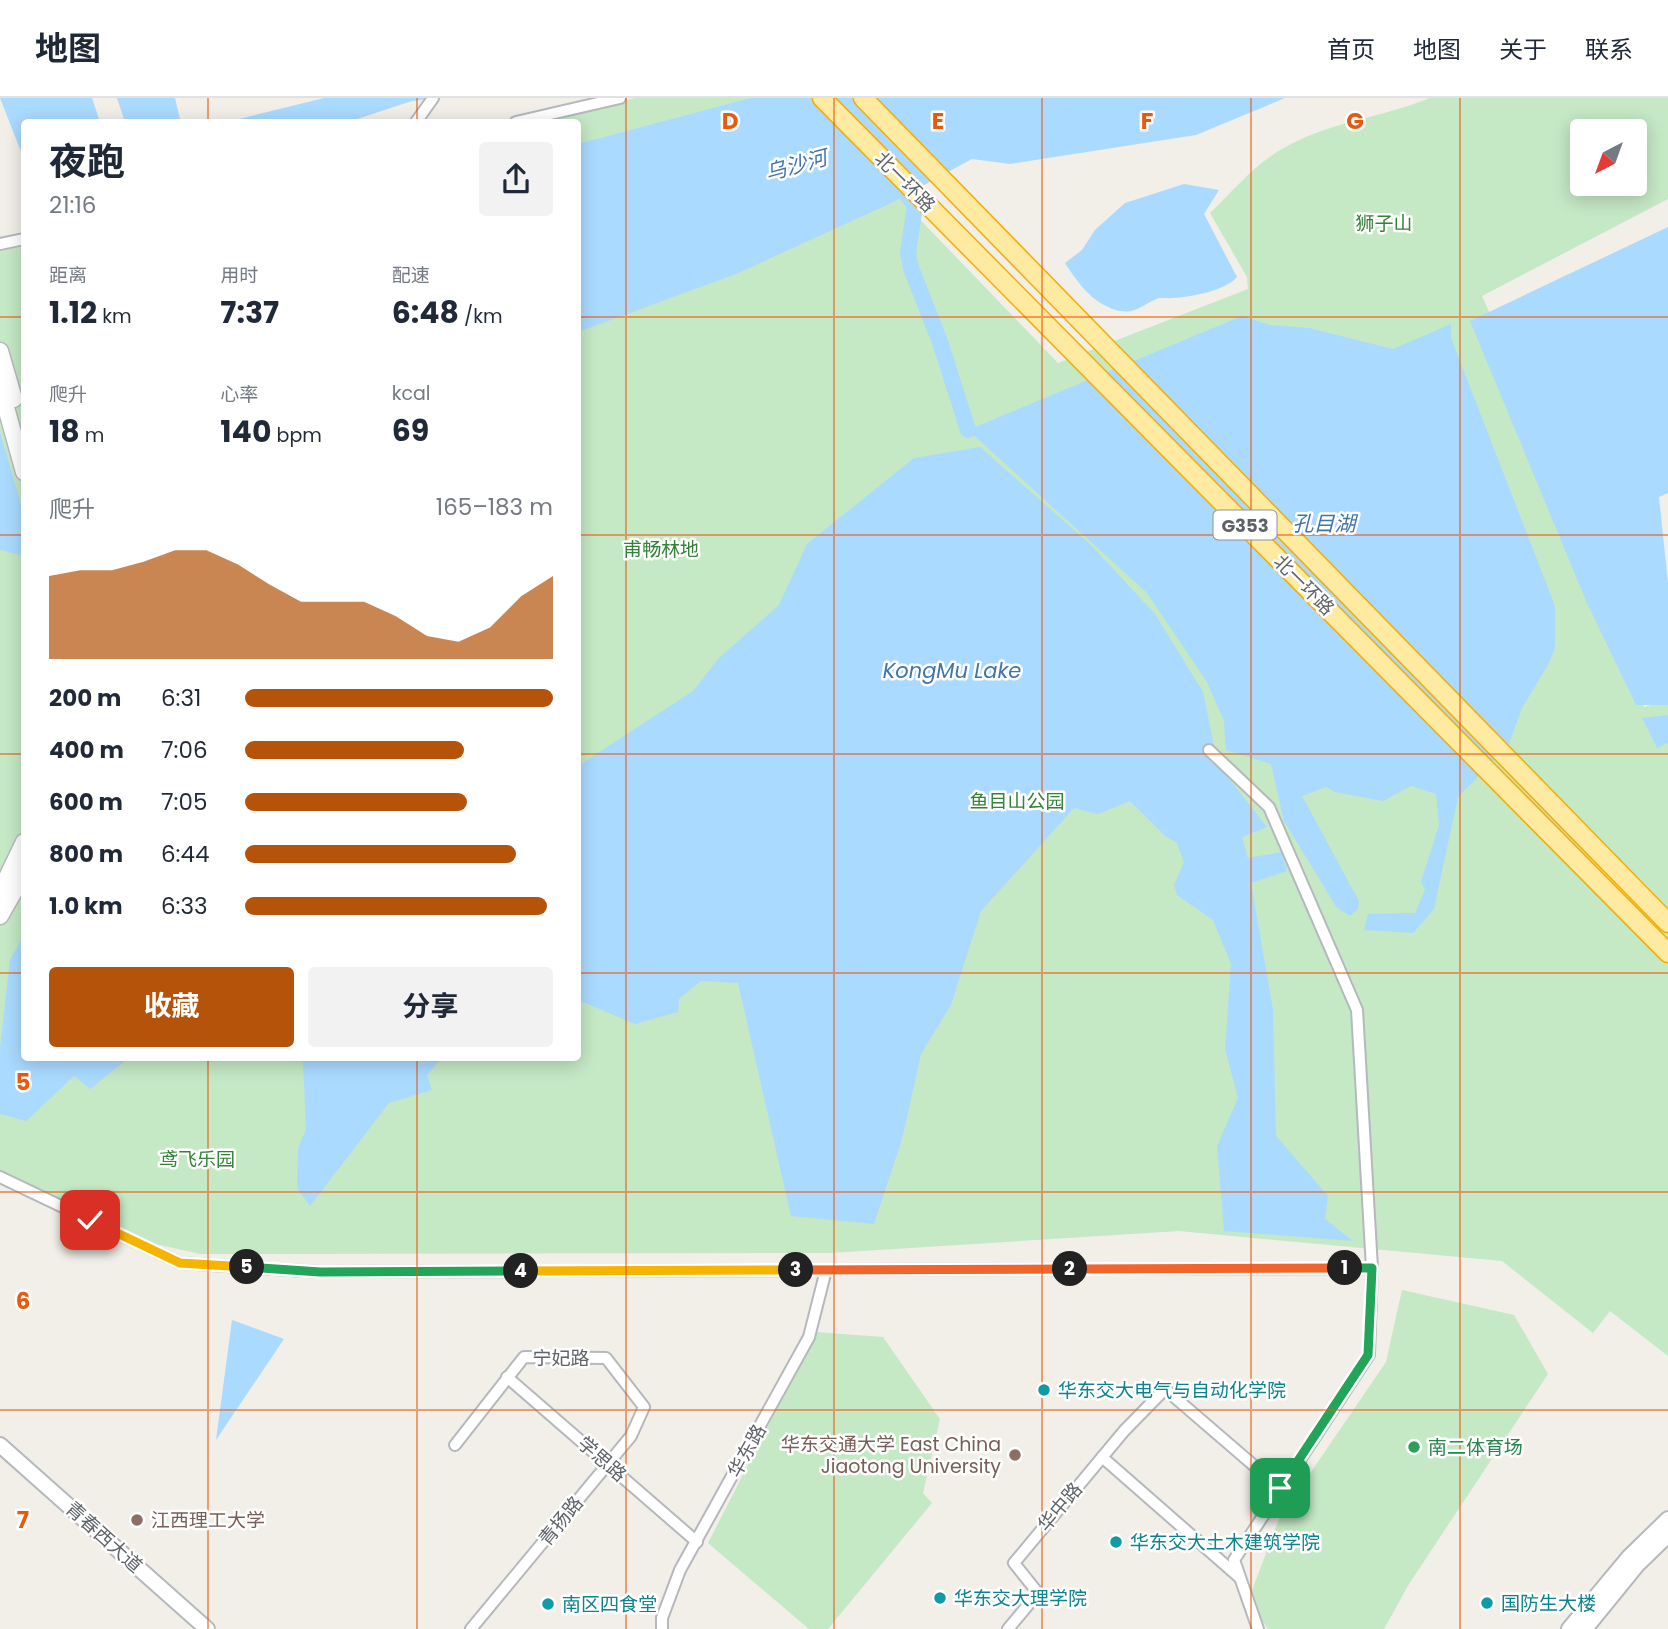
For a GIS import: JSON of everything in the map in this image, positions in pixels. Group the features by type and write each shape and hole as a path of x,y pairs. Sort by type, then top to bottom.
{"highway":[{"name":"北一环路","path":"822,98 1668,953"},
{"name":"北一环路","path":"863,98 1668,923"},
{"path":"874,98 915,152"}],"main road":[{"path":"0,351 21,424"},
{"path":"0,386 21,461"},
{"path":"0,892 21,848"},
{"path":"0,916 21,879"}],"street":[{"path":"418,119 433,98"},
{"path":"529,119 620,98"},
{"path":"0,244 21,240"},
{"path":"1209,750 1269,807 1357,1010 1372,1268 1368,1355 1234,1560 1258,1629"},
{"path":"0,1177 180,1263 320,1272 1372,1268"},
{"name":"华东路","path":"662,1629 662,1618 680,1570 809,1337 825,1270"},
{"name":"宁妃路","path":"455,1445 524,1357 606,1358 644,1407"},
{"name":"学思路","path":"507,1377 697,1542"},
{"name":"华中路","path":"1008,1629 1038,1593 1014,1563 1102,1457 1165,1390 1280,1488"},
{"name":"青扬路","path":"471,1629 631,1436 644,1407"},
{"name":"青春西大道","path":"0,1445 207,1629"},
{"path":"1102,1457 1241,1579"},
{"path":"1569,1629 1629,1558 1668,1519"},
{"path":"1585,1629 1637,1565 1668,1535"}],"green space":[{"name":"鱼目山公园","path":"635,98 803,98 1058,363 1248,289 1247,277 1210,213 1262,162 1317,132 1430,98 1668,98 1668,199 1482,296 1650,676 1638,702 1645,707 1668,698 1668,1356 1610,1311 1593,1333 1502,1261 1179,1231 830,1253 200,1254 151,1243 0,1171 0,251 21,246 21,1061 581,1061 581,119 546,119"},
{"name":"南二体育场","path":"1402,1290 1514,1315 1548,1374 1409,1584 1384,1629 1268,1629 1248,1601 1279,1519 1386,1362"},
{"path":"816,1332 883,1337 940,1419 923,1493 932,1503 828,1629 809,1629 708,1543"}],"water":[{"path":"0,98 92,98 99,119 21,119 21,151"},
{"path":"117,98 175,98 180,119 124,119"},
{"path":"324,98 436,98 412,101 357,119 239,119"},
{"name":"乌沙河","path":"751,98 1285,98 1196,135 1010,164 972,159 889,204 736,274 581,331 581,143"},
{"path":"1184,184 1219,190 1204,214 1237,277 1216,290 1188,296 1158,298 1128,311 1116,310 1099,302 1081,285 1065,263 1082,250 1095,230 1125,203"},
{"path":"1668,227 1668,493 1659,497 1668,583 1668,705 1636,705 1587,603 1470,321"},
{"name":"孔目湖","path":"1242,316 1270,325 1309,328 1393,349 1451,324 1451,338 1555,606 1555,648 1549,663 1522,708 1508,746 1458,797 1434,909 1413,933 1364,930 1368,914 1415,913 1425,890 1421,882 1439,825 1436,794 1411,786 1383,801 1335,792 1326,787 1302,796 1359,901 1358,909 1350,916 1337,908 1284,821 1271,764 1226,750 1224,721 1207,682 1147,593 968,430"},
{"path":"0,432 21,505 21,555 0,550"},
{"name":"KongMu Lake","path":"980,447 1090,544 1155,614 1203,692 1218,765 1267,827 1242,837 1248,858 1282,852 1287,871 1251,883 1273,1010 1276,1136 1328,1196 1325,1219 1353,1241 1224,1231 1217,1146 1238,1098 1225,1049 1231,964 1213,920 1177,895 1174,885 1184,862 1177,843 1165,836 1130,801 1098,814 1074,808 981,911 951,1005 921,1054 902,1139 874,1224 791,1216 738,983 701,981 679,999 678,1012 635,1024 581,1001 581,764 693,691 719,658 779,605 807,544 914,458"},
{"path":"1668,715 1668,743 1657,748 1642,718"},
{"path":"21,940 21,1061 125,1061 90,1089 74,1076 26,1121 0,1114 0,1048 10,960"},
{"path":"303,1061 439,1061 427,1075 432,1090 389,1103 310,1206 297,1188 298,1149 306,1129"},
{"path":"232,1320 284,1339 216,1440"}],"waterway":[{"path":"902,189 915,205 908,253 911,268 940,342 968,430"}],"place":[{"name":"华东交大电气与自动化学院","path":"1044,1390"},
{"name":"南二体育场","path":"1414,1447"},
{"name":"华东交通大学 East China Jiaotong University","path":"1015,1455"},
{"name":"江西理工大学","path":"137,1520"},
{"name":"华东交大土木建筑学院","path":"1116,1542"},
{"name":"华东交大理学院","path":"940,1598"},
{"name":"国防生大楼","path":"1487,1603"},
{"name":"南区四食堂","path":"548,1604"}],"route":[{"path":"90,1220 180,1263 320,1272 1372,1268 1368,1355 1280,1488"}],"park label":[{"name":"狮子山","path":"1384,223"},
{"name":"甫畅林地","path":"661,549"},
{"name":"鸢飞乐园","path":"197,1159"}]}
